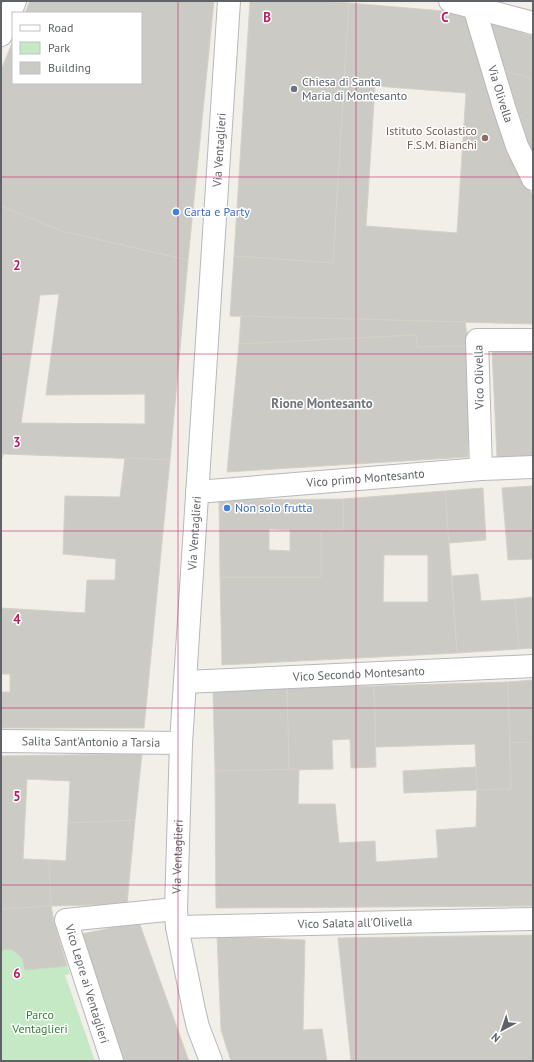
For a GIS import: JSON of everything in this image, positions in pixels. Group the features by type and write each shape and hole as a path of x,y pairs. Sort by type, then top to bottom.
{"street":[{"path":"1,35 15,1"},
{"name":"Via Ventaglieri","path":"211,1061 198,1027 177,918 181,743 229,1"},
{"path":"450,1 533,23"},
{"name":"Via Olivella","path":"474,7 517,146 533,179"},
{"name":"Vico Olivella","path":"482,469 477,340 533,340"},
{"name":"Vico primo Montesanto","path":"197,492 482,469 533,467"},
{"name":"Vico Secondo Montesanto","path":"185,682 533,666"},
{"name":"Salita Sant'Antonio a Tarsia","path":"1,741 181,743"},
{"name":"Vico Salata all'Olivella","path":"177,918 533,919"},
{"name":"Vico Lepre ai Ventaglieri","path":"112,1061 66,920 177,918"}],"green space":[{"name":"Parco Ventaglieri","path":"51,906 54,922 70,974 65,975 95,1061 1,1061 1,909"}],"building":[{"path":"30,1 214,1 188,260 61,231 1,206 1,70 12,43 12,84 142,84 142,12 25,12"},
{"name":"Chiesa di Santa Maria di Montesanto","path":"250,1 320,1 349,3 333,263 234,256"},
{"name":"Istituto Scolastico F.S.M. Bianchi","path":"349,3 467,13 523,182 533,195 533,324 230,316 234,256 333,263","holes":["375,86 466,93 457,233 366,226"]},
{"path":"488,22 533,36 533,79 505,71"},
{"path":"505,71 533,79 533,157 532,154"},
{"path":"1,206 61,231 188,260 170,460 3,454 1,462","holes":["59,294 46,395 145,394 145,424 21,423 40,295"]},
{"path":"241,316 465,322 469,346 417,347 416,335 239,344"},
{"path":"416,335 417,347 469,346 468,457 227,472 239,344"},
{"path":"533,347 533,457 497,458 492,349"},
{"path":"125,458 170,460 144,728 1,728 1,692 10,692 10,674 1,674 1,608 85,613 87,580 115,580 116,559 63,554 65,496 120,497"},
{"path":"531,486 533,486 533,541"},
{"path":"531,486 533,559 508,560 502,488"},
{"path":"483,488 486,540 449,543 445,491"},
{"path":"445,491 457,653 222,665 220,577 321,577 321,530 343,530 343,499","holes":["384,555 428,555 428,602 383,602"]},
{"path":"343,499 343,530 321,530 321,577 220,577 219,500","holes":["269,529 290,530 290,551 269,550"]},
{"path":"478,574 481,601 515,599 519,649 457,653 452,576"},
{"path":"533,597 533,648 519,649 515,599"},
{"path":"533,680 533,742 510,743 508,682"},
{"path":"508,682 511,789 477,790 475,744 376,747 374,686"},
{"path":"374,686 376,767 351,768 350,739 332,740 333,769 289,770 287,688"},
{"path":"287,688 289,770 215,771 213,691"},
{"path":"533,742 533,906 216,908 215,771 299,769 298,804 335,804 339,843 375,841 376,862 438,858 436,830 476,827 477,790 511,789 510,743"},
{"path":"142,754 135,820 68,823 70,781 27,779 23,859 49,860 51,906 1,909 1,756"},
{"path":"476,767 477,790 404,793 403,771"},
{"path":"135,820 127,904 51,906 49,860 66,861 68,823"},
{"path":"51,906 54,922 67,966 25,970 22,958 13,950 6,949 1,951 1,909"},
{"path":"139,922 189,1061 123,1061 77,935"},
{"path":"533,935 533,1061 351,1061 338,938"},
{"path":"217,936 305,940 303,1030 322,1029 327,1061 231,1061 221,1030"}],"place":[{"name":"Chiesa di Santa Maria di Montesanto","path":"294,89"},
{"name":"Istituto Scolastico F.S.M. Bianchi","path":"485,138"},
{"name":"Carta e Party","path":"176,212"},
{"name":"Non solo frutta","path":"227,508"}],"district":[{"name":"Rione Montesanto","path":"322,403"}]}
